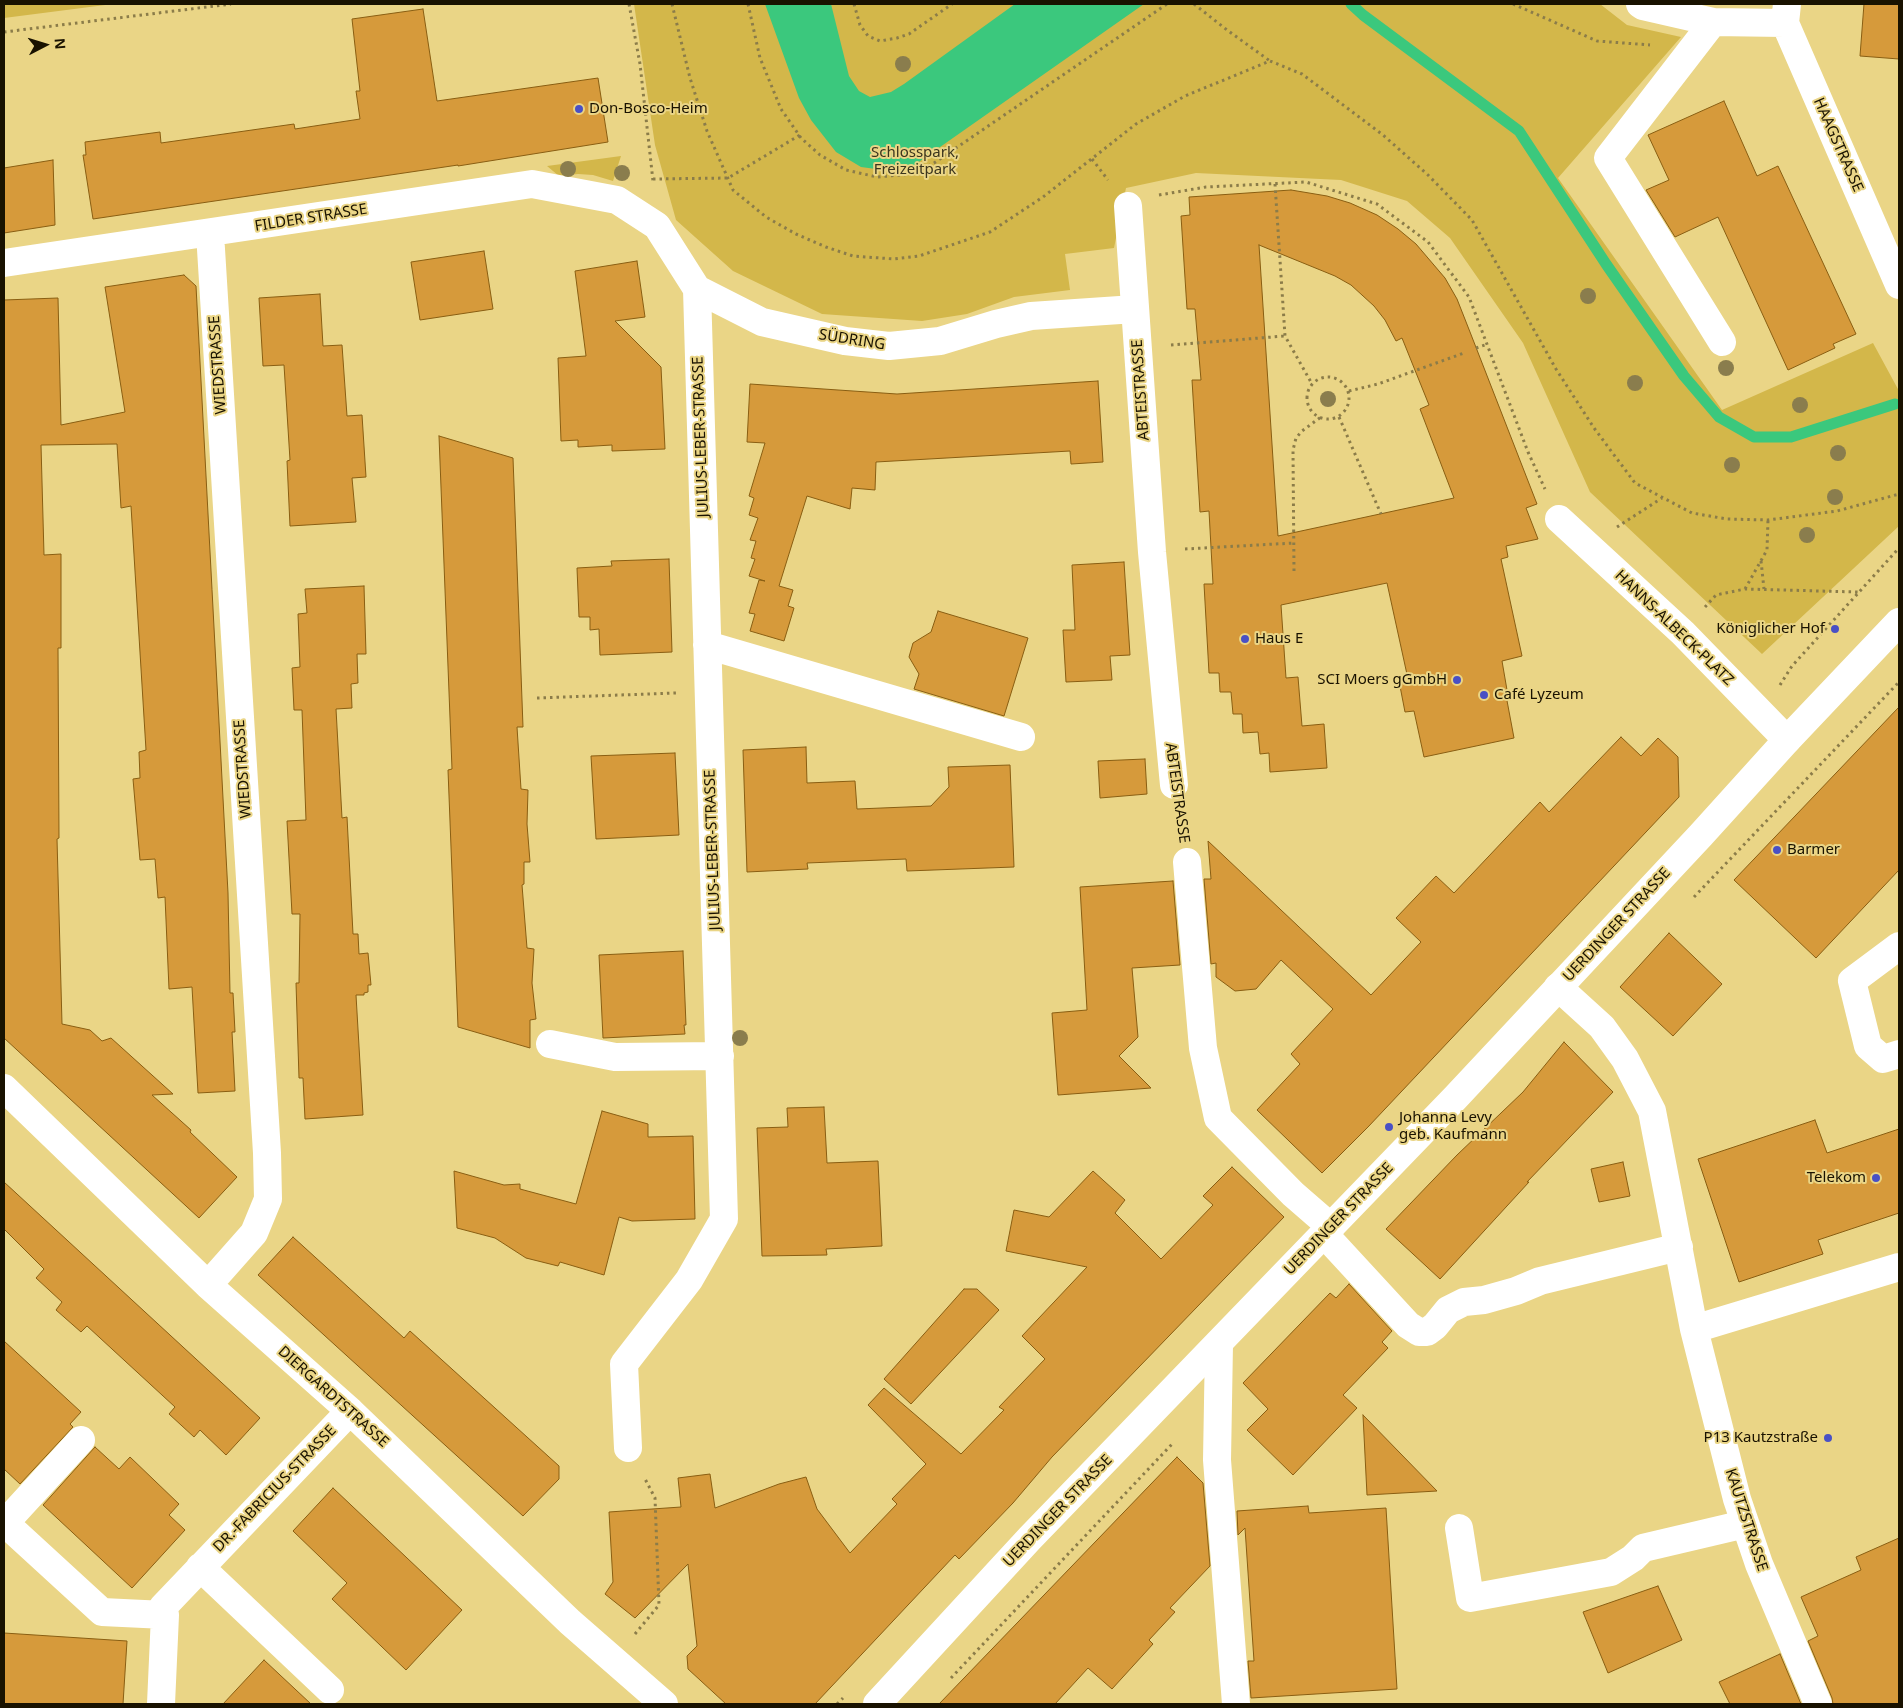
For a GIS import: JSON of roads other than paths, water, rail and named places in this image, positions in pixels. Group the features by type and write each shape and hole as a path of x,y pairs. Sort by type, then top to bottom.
{"street":[{"path":"1640,4 1713,22 1786,13"},
{"name":"HAAGSTRASSE","path":"1786,13 1899,285"},
{"path":"1713,22 1608,158 1722,342"},
{"name":"FILDER STRASSE","path":"4,263 532,184 618,200 657,226 697,289"},
{"name":"ABTEISTRASSE","path":"1128,206 1152,552 1174,785"},
{"name":"WIEDSTRASSE","path":"208,1285 254,1233 268,1199 268,1153 210,233"},
{"name":"SÜDRING","path":"697,289 762,322 845,341 890,346 940,341 996,324 1032,316 1135,310"},
{"name":"JULIUS-LEBER-STRASSE","path":"628,1448 624,1364 689,1280 724,1219 697,289"},
{"name":"HANNS-ALBECK-PLATZ","path":"1559,519 1682,633 1787,740"},
{"name":"UERDINGER STRASSE","path":"877,1704 1030,1538 1455,1098 1899,622"},
{"path":"707,645 1021,738"},
{"name":"ABTEISTRASSE","path":"1187,862 1203,1048 1218,1118 1328,1231 1408,1324 1419,1332 1427,1332 1435,1326 1448,1310 1464,1302 1484,1300 1516,1291 1540,1281 1679,1247"},
{"path":"1899,946 1852,981 1868,1046 1883,1059 1899,1054"},
{"name":"KAUTZSTRASSE","path":"1558,987 1602,1027 1625,1059 1652,1111 1694,1329 1737,1499 1759,1564 1818,1704"},
{"path":"550,1044 615,1057 720,1056"},
{"name":"DIERGARDTSTRASSE","path":"4,1088 208,1285 350,1411 570,1622 664,1704"},
{"path":"1694,1329 1899,1267"},
{"path":"1219,1344 1217,1460 1236,1704"},
{"name":"DR.-FABRICIUS-STRASSE","path":"161,1704 164,1615 162,1607 350,1411"},
{"path":"81,1440 4,1524 102,1612 164,1615"},
{"path":"1459,1528 1470,1598 1611,1572 1633,1558 1643,1548 1745,1524"},
{"path":"200,1566 330,1690"}],"waterway":[{"path":"1351,4 1363,15 1519,131 1606,264 1684,376 1719,417 1754,437 1791,437 1895,404"}],"place":[{"name":"Don-Bosco-Heim","path":"579,109"},
{"name":"Königlicher Hof","path":"1835,629"},
{"name":"Haus E","path":"1245,639"},
{"name":"SCI Moers gGmbH","path":"1457,680"},
{"name":"Café Lyzeum","path":"1484,695"},
{"name":"Barmer","path":"1777,850"},
{"name":"Johanna Levy geb. Kaufmann","path":"1389,1127"},
{"name":"Telekom","path":"1876,1178"},
{"name":"P13 Kautzstraße","path":"1828,1438"}],"park label":[{"name":"Schlosspark, Freizeitpark","path":"915,162"}]}
